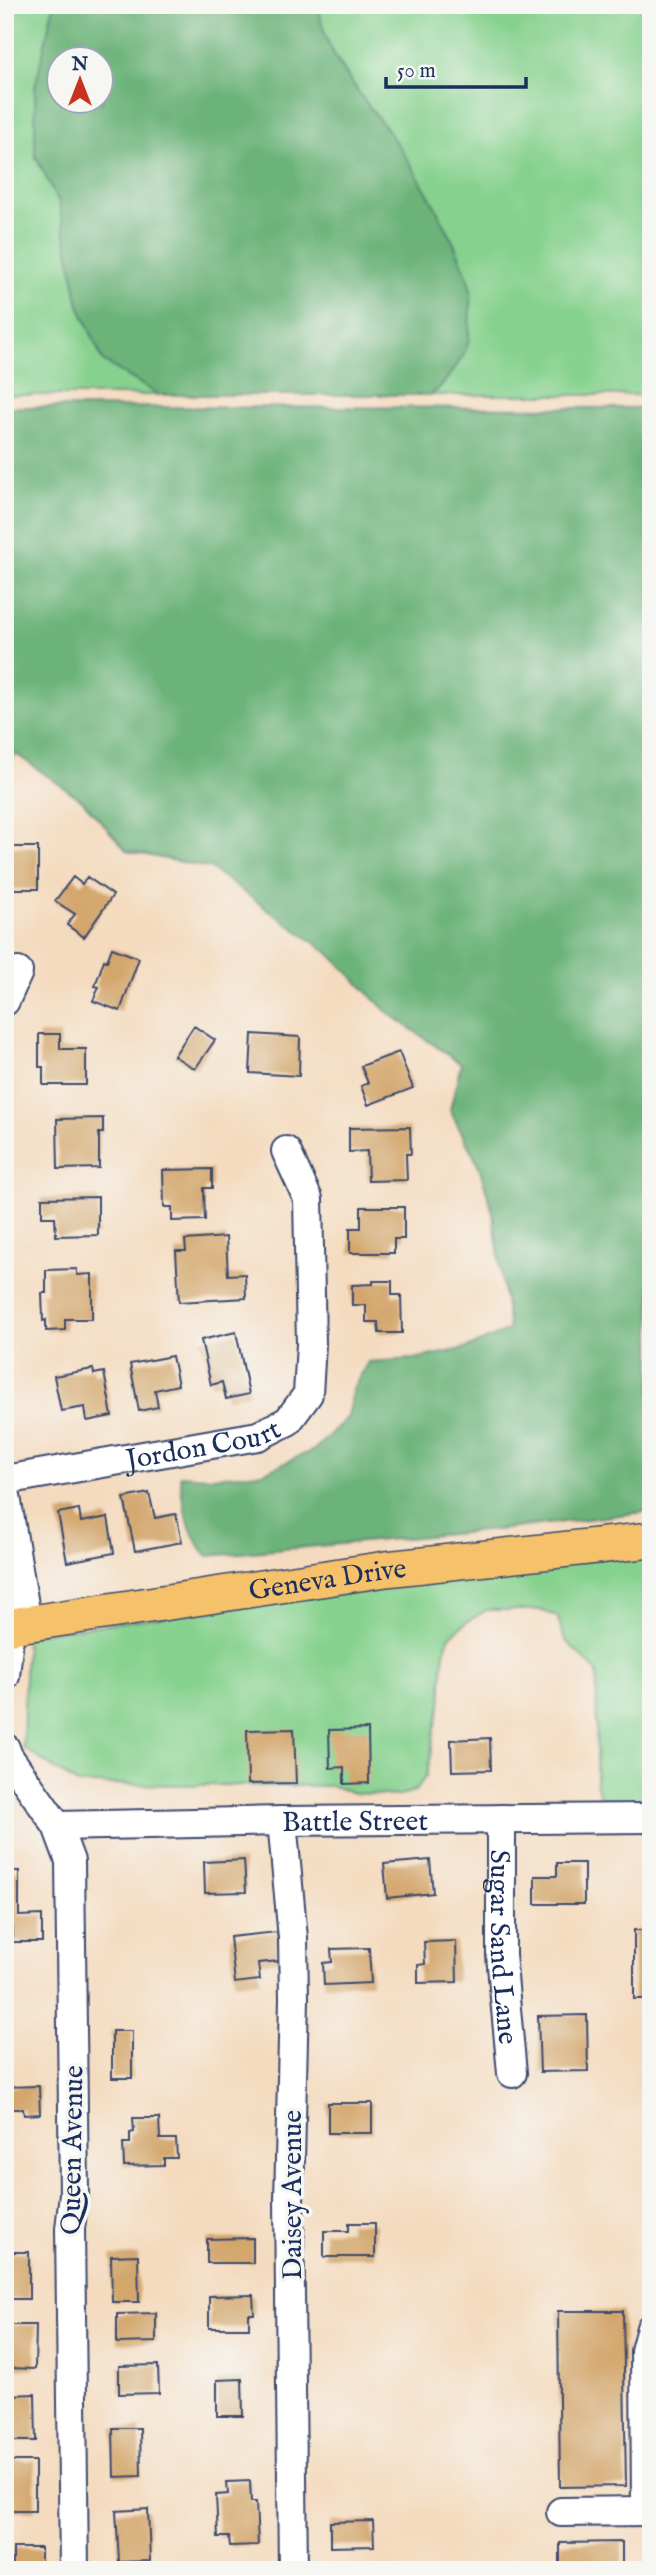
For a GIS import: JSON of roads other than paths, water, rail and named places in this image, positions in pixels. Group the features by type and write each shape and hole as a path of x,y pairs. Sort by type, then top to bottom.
{"main road":[{"name":"Geneva Drive","path":"14,1626 386,1569 651,1540"}],"street":[{"path":"5,1001 18,972"},
{"name":"Jordon Court","path":"5,1480 258,1436 288,1421 308,1394 312,1344 308,1199 286,1151"},
{"path":"5,1490 14,1626 5,1676"},
{"name":"Queen Avenue","path":"5,1748 57,1826 70,1861 74,2194 70,2230 74,2570"},
{"name":"Battle Street","path":"57,1826 651,1818"},
{"name":"Sugar Sand Lane","path":"501,1819 501,1955 512,2073"},
{"name":"Daisey Avenue","path":"282,1821 293,1938 294,1998 289,2200 293,2570"},
{"path":"561,2512 649,2511 645,2351 651,2328"}]}
